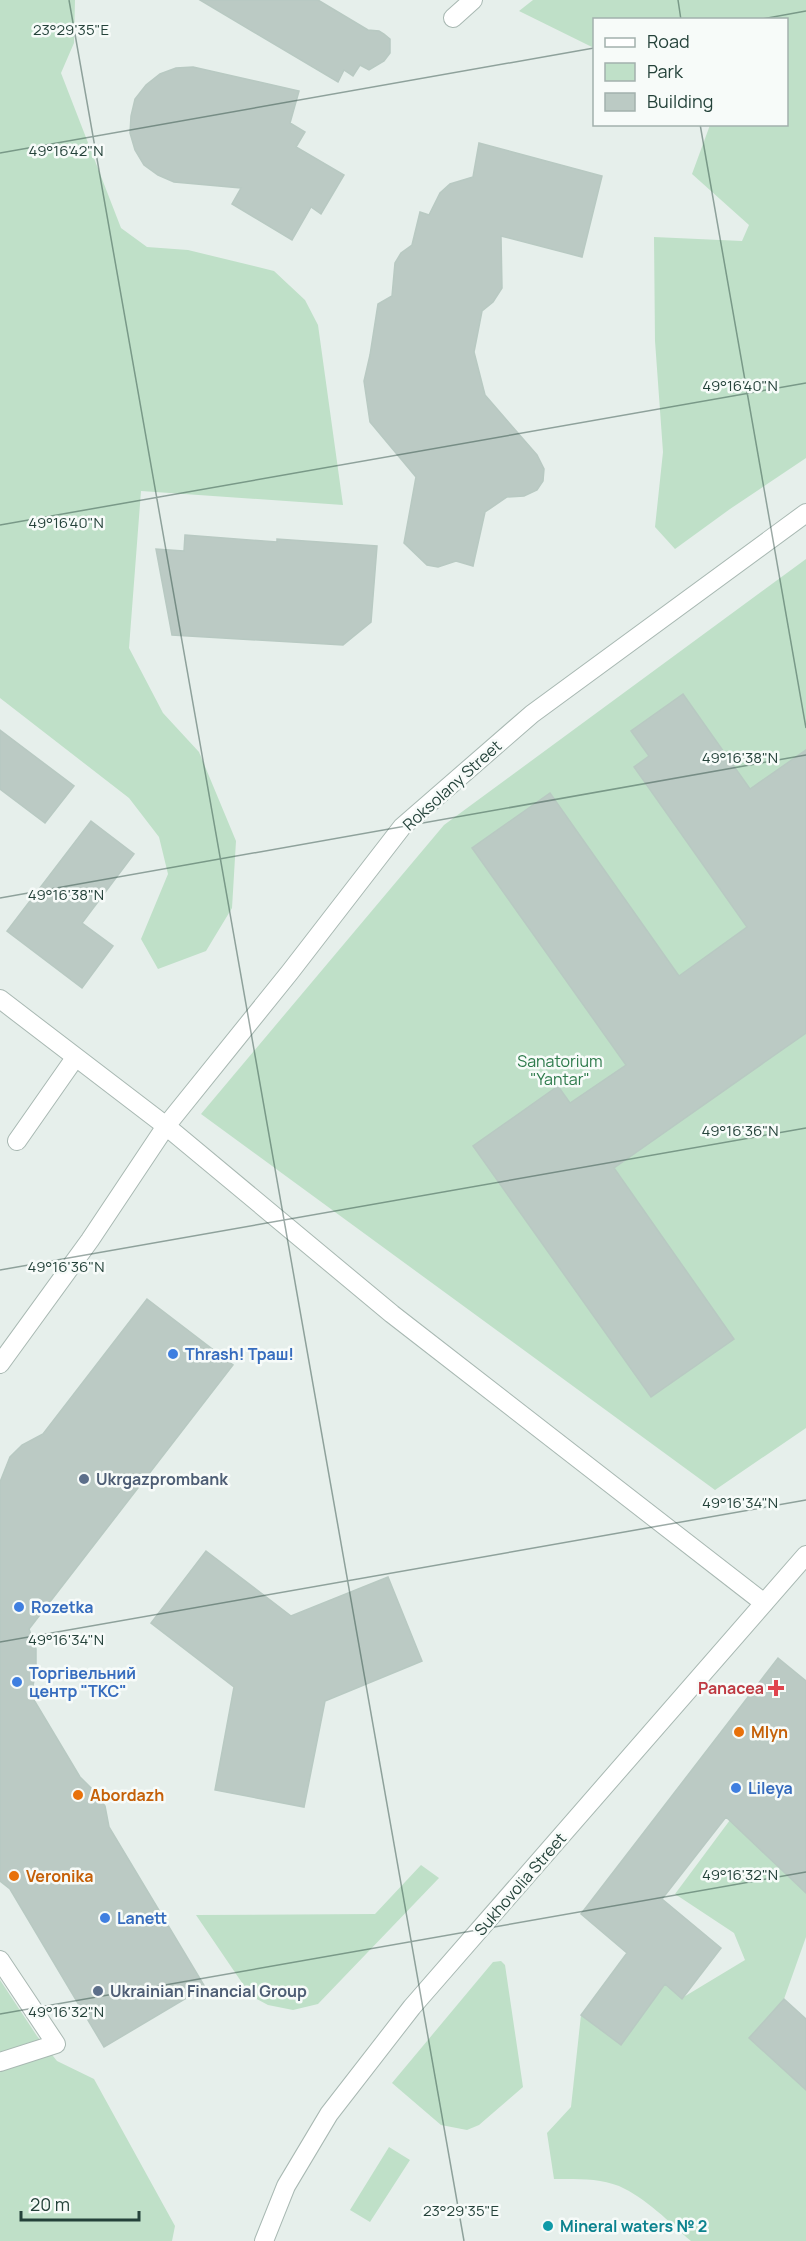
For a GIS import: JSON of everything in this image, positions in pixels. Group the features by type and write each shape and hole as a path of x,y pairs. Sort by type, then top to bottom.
{"street":[{"path":"453,18 473,0"},
{"name":"Roksolany Street","path":"0,1365 90,1240 166,1126 290,972 402,827 532,714 806,513"},
{"path":"0,999 166,1126 392,1314 764,1603"},
{"path":"17,1141 75,1058"},
{"name":"Sukhovolia Street","path":"264,2241 286,2186 329,2114 405,2015 806,1555"},
{"path":"0,1959 56,2044 0,2062"}],"green space":[{"path":"0,0 75,0 74,43 61,73 121,228 147,247 188,250 274,271 305,300 318,325 343,505 141,491 129,648 163,713 199,752 236,841 232,908 206,951 158,969 141,939 168,874 159,837 129,798 0,698"},
{"path":"533,0 806,0 806,458 675,549 655,527 663,452 655,341 654,237 742,241 749,225 692,174 710,126 788,126 788,18 593,18 593,48 519,11"},
{"name":"Sanatorium \"Yantar\"","path":"806,559 806,1428 715,1490 201,1114 444,825"},
{"path":"730,1820 806,1893 806,1937 784,1999 749,2038 806,2090 806,2241 691,2241 648,2204 619,2186 595,2180 554,2179 547,2133 571,2107 581,2015 635,1959 682,1998 745,1960 734,1933 675,1894"},
{"path":"421,1865 439,1878 318,2004 293,2010 268,2005 251,1996 196,1915 375,1914"},
{"path":"501,1961 505,1965 523,2087 479,2125 467,2130 441,2125 392,2083 493,1962"},
{"path":"0,1980 37,2036 57,2061 94,2079 175,2226 172,2241 0,2241"},
{"path":"389,2147 410,2160 370,2222 350,2210"}],"building":[{"path":"200,0 318,0 368,30 384,34 390,39 390,53 384,61 369,70 360,65 353,76 344,70 338,82"},
{"path":"193,67 299,91 290,123 305,132 296,147 344,175 321,214 311,207 292,240 232,204 241,188 174,182 144,165 135,150 130,133 135,99 146,85 160,74 176,68"},
{"path":"479,143 602,176 582,257 501,236 502,288 493,302 482,311 474,352 485,395 537,455 544,469 543,481 537,490 524,496 507,497 485,512 473,566 456,561 438,567 427,565 404,543 416,477 370,422 364,381 378,304 392,296 395,263 401,253 412,245 420,212 429,215 440,193 450,184 473,177"},
{"path":"185,535 377,546 371,622 343,645 172,635 156,549 184,551"},
{"path":"683,694 750,789 806,750 806,1033 614,1168 734,1339 651,1397 473,1146 558,1086 570,1103 626,1065 472,848 550,793 679,976 747,927 634,767 649,756 631,731"},
{"path":"0,730 74,786 45,823 0,789"},
{"path":"91,821 134,854 82,923 113,946 82,988 7,931"},
{"name":"Торгівельний центр \"ТКС\"","path":"147,1299 233,1365 29,1629 36,1649 36,1671 31,1695 80,1777 105,1806 109,1827 205,1987 104,2047 10,1889 0,1881 0,1482 10,1457 22,1445 43,1434"},
{"path":"206,1551 291,1616 388,1577 422,1661 325,1701 304,1807 215,1790 234,1687 151,1623"},
{"path":"778,1658 806,1681 806,1893 726,1817 662,1899 721,1948 682,1999 665,1984 621,2045 581,2015 627,1953 581,1914"},
{"path":"784,1999 806,2019 806,2090 749,2038"}],"place":[{"name":"Thrash! Траш!","path":"173,1354"},
{"name":"Ukrgazprombank","path":"84,1479"},
{"name":"Rozetka","path":"19,1607"},
{"name":"Торгівельний центр \"ТКС\"","path":"17,1682"},
{"name":"Panacea","path":"776,1688"},
{"name":"Mlyn","path":"739,1732"},
{"name":"Lileya","path":"736,1788"},
{"name":"Abordazh","path":"78,1795"},
{"name":"Veronika","path":"14,1876"},
{"name":"Lanett","path":"105,1918"},
{"name":"Ukrainian Financial Group","path":"98,1991"},
{"name":"Mineral waters № 2","path":"548,2226"}]}
